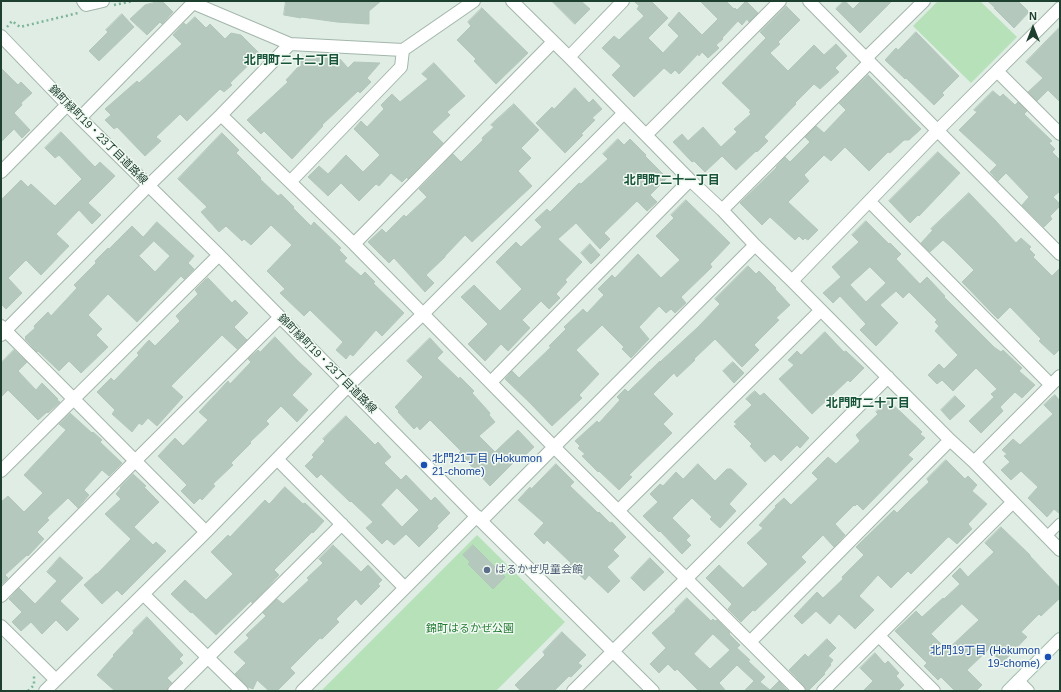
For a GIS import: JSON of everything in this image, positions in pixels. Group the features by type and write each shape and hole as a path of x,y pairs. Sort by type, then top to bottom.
{"street":[{"path":"83,1 86,5 103,1"},
{"path":"80,118 193,2 290,44 403,50 474,1"},
{"path":"512,1 950,440 974,462 1060,550"},
{"path":"569,57 623,1"},
{"path":"646,135 780,1"},
{"path":"809,1 1060,254"},
{"path":"722,210 924,1"},
{"path":"792,281 938,130 1060,8"},
{"name":"錦町緑町19・23丁目道路線","path":"1,36 80,118 280,317 479,519 653,691"},
{"path":"354,244 553,42"},
{"path":"206,532 74,399 2,331 221,115 290,44"},
{"path":"290,182 401,67 403,50"},
{"path":"997,71 1060,134"},
{"path":"1,172 68,105"},
{"path":"45,691 206,532 348,386 423,314 624,113"},
{"path":"221,115 354,244 618,512 799,691"},
{"path":"490,382 690,180"},
{"path":"870,202 1051,386"},
{"path":"302,691 405,588 554,447 755,245"},
{"path":"1,471 219,256"},
{"path":"618,512 821,310"},
{"path":"1,596 280,317"},
{"path":"974,462 1060,376"},
{"path":"573,691 888,377"},
{"path":"750,642 950,440"},
{"path":"277,459 405,588"},
{"path":"823,691 1013,502"},
{"path":"174,691 342,524"},
{"path":"143,594 242,691"},
{"path":"1,626 56,680"},
{"path":"879,636 934,691"},
{"path":"1008,691 1060,639"},
{"path":"1018,681 1028,691"}],"lane":[{"path":"1047,536 1060,523"}],"path":[{"path":"28,691 34,686 34,674"}],"green space":[{"path":"938,1 980,1 1017,37 971,83 913,26"},
{"name":"錦町はるかぜ公園","path":"477,535 565,622 496,691 321,691"}],"building":[{"path":"162,1 173,12 162,24 160,22 147,35 130,19 145,5"},
{"path":"286,1 381,1 369,11 369,24 337,22 284,15"},
{"path":"552,1 581,1 590,9 575,24"},
{"path":"634,1 651,1 668,18 648,38 663,53 679,36 668,25 679,12 702,35 718,19 700,1 726,1 737,10 746,1 758,13 749,22 747,19 742,25 738,21 716,45 719,48 708,58 702,52 699,56 698,54 679,74 675,70 671,74 664,68 634,97 612,75 621,66 602,48 614,36 619,40 644,16 637,9 639,6"},
{"path":"844,1 853,9 861,1 892,1 860,33 836,9"},
{"path":"988,1 1018,1 1029,12 1014,28"},
{"path":"786,6 800,20 778,42 780,44 770,53 788,71 814,45 824,55 836,44 847,56 835,68 839,72 820,89 814,84 764,137 768,141 736,170 722,156 705,172 694,161 692,162 673,142 682,134 688,141 703,127 721,147 737,132 734,129 751,114 749,112 751,111 722,83 766,38 760,32"},
{"path":"482,8 528,53 496,84 474,61 476,59 457,40 471,26 468,22"},
{"path":"122,14 134,27 99,61 89,51 108,32 106,30"},
{"path":"195,17 206,28 210,24 225,39 231,33 241,35 260,54 230,83 232,85 224,92 220,89 187,121 180,114 156,137 161,141 145,156 117,127 114,129 105,120 111,115 105,109 137,81 139,83 182,44 173,35 184,23 186,25"},
{"path":"1060,27 1060,102 1048,90 1037,101 1028,92 1043,78 1026,62"},
{"path":"916,32 959,76 942,93 944,95 934,105 885,60 896,48 898,50"},
{"path":"306,55 309,58 327,57 333,65 340,59 348,68 354,62 380,63 367,78 371,82 360,93 358,91 322,125 323,126 292,159 264,131 261,134 247,120 288,82 286,80 300,65 297,62"},
{"path":"434,63 465,96 447,112 450,115 432,132 443,143 408,179 407,177 402,182 391,173 379,186 376,184 359,201 341,183 328,196 308,177 319,166 328,174 346,155 363,172 380,155 354,129 361,121 367,127 384,109 381,105 392,94 400,102 428,79 422,74"},
{"path":"1,68 18,85 21,82 32,93 21,103 22,105 14,113 30,130 22,138 14,129 1,142"},
{"path":"868,75 921,129 909,140 904,140 890,153 888,152 869,171 845,147 831,161 824,155 804,175 809,181 788,202 818,230 808,240 805,238 803,240 799,236 795,240 770,217 762,225 740,203 777,167 785,157 790,162 810,142 805,137 816,126 824,133 846,110 839,103"},
{"path":"575,88 589,103 593,99 602,109 592,118 595,120 581,134 583,135 565,153 536,123 552,107 554,109"},
{"path":"993,91 1000,97 1003,94 1015,105 1018,102 1027,111 1024,114 1052,141 1049,143 1055,149 1052,152 1060,160 1060,191 1053,197 1060,204 1060,206 1050,216 1052,219 1044,227 1022,205 1029,197 1006,173 998,181 990,172 997,165 959,130 977,112 974,110"},
{"path":"514,104 539,130 521,148 531,158 518,171 532,186 472,242 465,235 426,275 434,283 425,292 394,258 389,263 368,242 382,229 386,233 404,215 406,217 427,197 419,189 453,154 461,162 494,127 491,125"},
{"path":"61,132 95,167 100,162 115,176 88,203 101,215 92,224 79,210 56,234 69,246 41,275 26,260 8,278 22,293 6,309 1,304 1,200 21,180 28,187 31,184 55,206 82,179 59,155 55,158 45,148"},
{"path":"222,133 239,150 236,153 261,178 260,179 278,196 281,194 311,226 314,222 341,248 339,250 347,258 344,261 361,276 365,272 375,282 373,283 404,313 382,336 376,330 353,356 350,354 346,359 336,350 343,342 310,310 304,316 280,293 285,289 267,271 292,245 271,225 251,245 244,239 242,241 226,226 219,232 201,212 207,207 178,179"},
{"path":"618,139 624,145 630,139 667,178 650,195 657,202 647,211 637,201 604,233 610,239 600,249 576,223 558,239 582,262 565,280 567,282 556,294 560,298 549,309 541,301 522,320 530,328 508,351 501,344 485,361 468,344 488,324 461,297 474,285 500,311 522,289 496,262 516,242 521,247 542,227 535,220 547,209 550,212 579,183 581,184 608,159 603,154"},
{"path":"938,152 960,173 919,216 918,215 910,223 889,201"},
{"path":"969,193 1016,243 1021,238 1031,247 1029,249 1035,255 1033,257 1052,276 1060,268 1060,349 1054,355 1039,341 1041,339 1010,307 998,319 962,282 974,270 943,240 930,252 921,243 933,230 931,229"},
{"path":"686,200 730,243 710,264 712,267 681,297 686,303 675,313 671,309 666,313 659,306 639,327 649,339 631,358 622,349 624,347 602,325 576,350 599,374 579,395 582,398 552,426 505,379 512,371 519,378 551,347 549,346 566,329 564,327 583,309 587,313 604,295 598,289 612,275 615,278 638,254 661,278 680,260 656,236 674,218 671,215"},
{"path":"866,221 901,254 896,259 920,284 927,277 945,296 944,297 994,347 1001,352 1003,350 1022,368 1019,371 1035,385 1022,398 1015,392 1000,407 1003,411 981,433 969,421 994,397 991,394 997,389 976,368 953,391 942,380 937,384 928,375 939,364 944,369 958,355 935,331 939,326 935,322 937,320 909,292 903,298 896,291 880,305 898,323 876,346 860,330 866,324 840,296 833,303 823,293 841,277 832,267 859,242 852,235","holes":["870,267 886,283 866,302 850,285"]},
{"path":"157,222 194,256 188,263 194,269 184,279 181,276 137,322 108,294 88,315 102,329 96,335 108,347 81,373 69,361 59,371 38,351 37,352 25,339 25,337 35,328 34,326 48,312 51,316 77,288 74,285 96,263 95,261 132,226 143,237","holes":["154,241 170,256 155,272 139,256"]},
{"path":"590,244 600,255 591,264 581,253"},
{"path":"748,266 756,274 759,271 790,305 776,318 779,320 754,345 759,350 742,367 715,339 677,377 674,373 653,394 673,414 663,424 672,433 629,475 632,477 619,490 582,456 585,454 578,448 580,446 575,441 597,421 599,423 620,400 617,397 625,389 628,392 698,327 720,304 715,299"},
{"path":"208,278 232,303 235,300 248,313 234,327 247,340 237,349 222,335 171,386 183,397 157,426 148,418 142,425 139,423 132,432 112,414 115,410 97,392 111,378 114,381 139,355 137,353 149,340 155,346 180,321 176,316 198,294 195,290"},
{"path":"825,332 844,352 846,351 864,368 850,382 848,380 812,414 779,379 794,365 788,360 797,351 801,355"},
{"path":"275,337 312,374 292,395 308,410 297,422 281,406 266,421 269,424 231,463 233,465 213,484 215,486 202,500 200,498 194,504 181,491 187,485 158,456 175,438 183,446 208,420 199,412 228,381 230,384 251,362 248,359 258,350 260,352"},
{"path":"430,338 443,352 437,358 474,391 472,393 490,413 489,415 495,422 479,436 495,452 518,430 534,447 519,461 517,459 490,486 459,453 461,451 430,420 420,430 417,426 414,429 395,407 423,377 407,361"},
{"path":"14,350 27,362 18,371 36,390 42,383 60,402 38,420 8,390 1,397 1,363"},
{"path":"733,362 744,373 734,383 723,371"},
{"path":"755,391 760,396 764,393 809,438 800,448 797,445 781,461 774,454 765,462 750,446 752,444 734,426 737,424 734,422 752,405 746,399"},
{"path":"1055,395 1060,401 1060,514 1054,509 1047,517 1028,498 1038,487 1021,471 1011,480 1001,470 1010,462 1004,456 1007,454 1002,450 1013,439 1020,445 1053,414 1044,405"},
{"path":"955,396 965,406 950,420 941,410"},
{"path":"888,400 922,432 920,434 925,438 908,455 913,459 863,510 857,504 855,506 854,505 835,524 845,535 834,547 823,535 801,557 806,562 755,611 753,610 741,622 728,609 732,604 706,578 719,565 743,588 768,564 747,543 763,528 759,525 784,498 791,505 818,479 812,473 828,457 836,464 860,441 856,435 878,414 876,412"},
{"path":"70,413 102,440 100,442 122,463 109,476 102,470 84,490 89,495 78,508 68,498 47,518 49,520 37,532 44,539 28,556 27,555 5,575 8,578 1,585 1,502 8,496 24,512 43,493 24,475 66,430 59,424"},
{"path":"346,416 375,445 378,442 391,457 384,463 401,480 406,475 431,501 435,497 450,513 437,526 438,528 419,547 406,534 394,545 387,539 382,544 366,528 373,522 321,474 317,478 305,466 314,457 312,455 325,441 323,439","holes":["397,488 419,510 402,527 381,505"]},
{"path":"946,460 965,479 968,476 977,485 972,491 987,504 968,524 972,529 957,544 948,537 911,574 908,571 891,588 878,575 859,596 874,610 855,629 839,614 830,624 816,611 802,624 794,616 817,592 823,598 843,579 842,577 864,555 856,547 894,510 897,513 929,482 927,479"},
{"path":"556,464 574,482 570,486 598,513 599,512 610,523 612,522 626,537 613,550 619,556 607,567 620,581 608,593 589,575 585,580 569,565 571,563 547,540 544,544 534,534 544,523 518,500"},
{"path":"698,464 715,481 727,469 731,469 747,484 729,504 736,511 720,528 710,519 712,517 692,498 672,518 690,536 686,540 691,545 682,554 643,516 658,502 650,494 660,484 663,486 676,472 683,479"},
{"path":"133,474 146,486 144,487 159,502 134,527 153,545 156,542 166,551 122,595 117,590 102,604 84,585 97,574 131,539 105,514 121,499 116,494 121,488 120,487"},
{"path":"285,487 324,521 274,570 279,575 267,588 252,603 251,601 216,635 171,594 185,580 206,600 233,574 211,552 228,535 230,537 265,500 269,504"},
{"path":"1001,527 1030,555 1060,588 1060,598 1041,616 1039,614 1021,632 1027,637 1002,663 989,649 967,670 982,685 976,691 955,691 941,677 938,680 924,666 927,663 895,631 916,611 922,617 960,584 952,576 960,568 968,577 994,552 985,543","holes":["962,604 979,620 947,650 931,634"]},
{"path":"333,545 361,572 368,565 382,580 378,584 380,586 361,605 356,599 336,619 339,622 322,639 320,638 290,668 295,673 277,691 269,691 257,680 253,689 248,687 235,674 246,663 234,652 249,638 246,635 266,616 263,613 277,599 283,604 309,580 307,578 323,563 319,559"},
{"name":"はるかぜ児童会館","path":"473,545 505,577 493,589 468,564 470,562 463,555"},
{"path":"60,557 83,578 60,601 79,619 67,631 56,620 42,634 31,622 21,631 12,622 22,612 9,599 19,588 35,604 57,581 47,572"},
{"path":"650,558 664,572 644,591 631,578"},
{"path":"687,598 711,621 713,619 715,621 717,620 730,633 729,634 740,645 737,648 765,677 760,682 770,690 779,681 788,691 744,691 754,681 737,665 719,683 726,691 699,691 677,669 675,671 668,664 659,673 650,664 666,648 652,633 676,611 675,610","holes":["713,634 730,650 710,669 694,654"]},
{"path":"147,617 183,655 179,659 183,663 167,678 172,683 168,686 167,691 115,691 97,675 114,656 113,655 134,633 133,631"},
{"path":"562,632 586,655 578,663 582,666 554,691 521,691 515,685 545,655 543,652"},
{"path":"827,639 836,648 828,656 833,660 830,664 831,665 824,673 825,674 808,691 806,691 804,686 789,670 805,654 808,657"},
{"path":"875,653 885,664 888,661 899,673 896,676 904,685 898,691 863,691 873,681 860,668"}],"place":[{"name":"北門21丁目 (Hokumon 21-chome)","path":"424,465"},
{"name":"はるかぜ児童会館","path":"487,570"},
{"name":"北門19丁目 (Hokumon 19-chome)","path":"1048,657"}],"district":[{"name":"北門町二十二丁目","path":"292,61"},
{"name":"北門町二十一丁目","path":"672,181"},
{"name":"北門町二十丁目","path":"868,404"}]}
